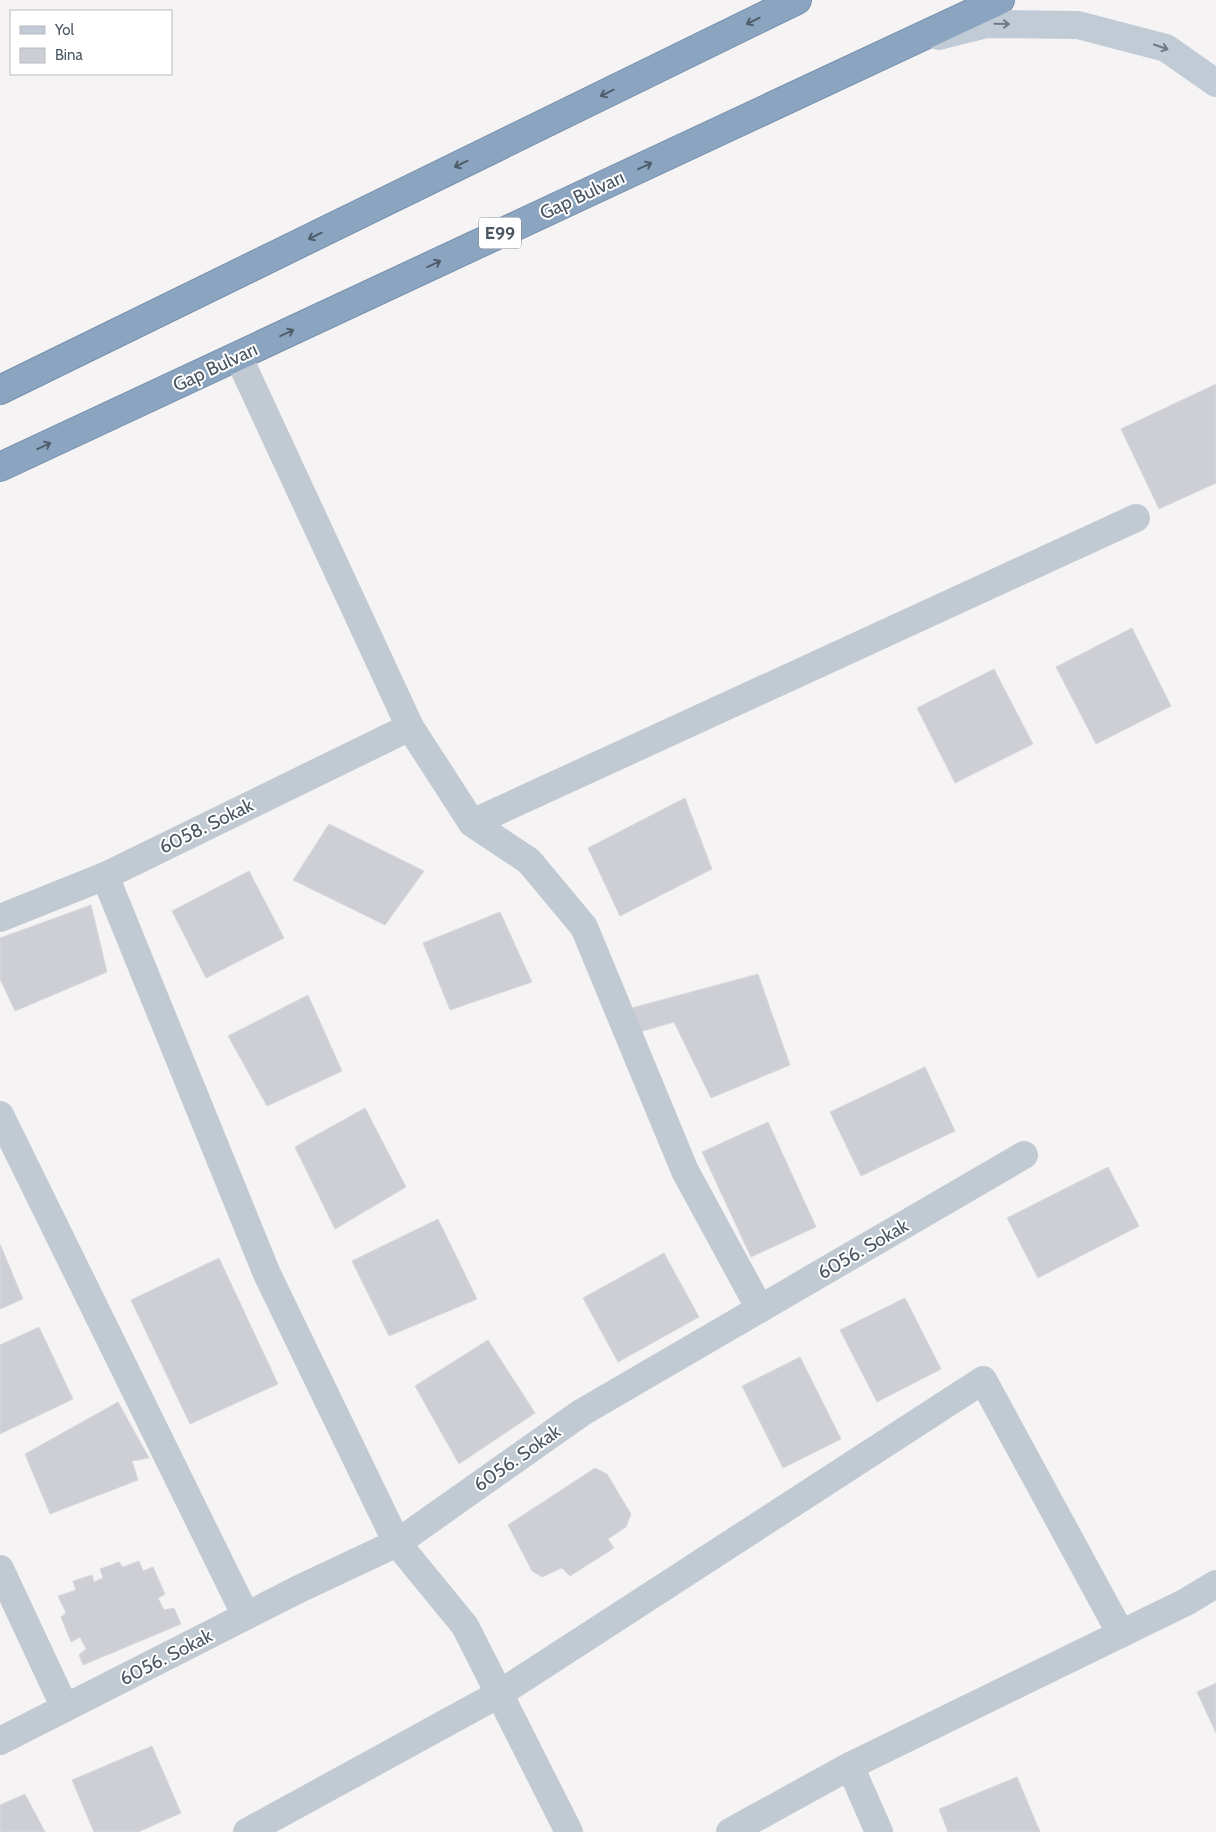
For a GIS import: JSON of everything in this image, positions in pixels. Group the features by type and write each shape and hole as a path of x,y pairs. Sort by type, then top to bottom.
{"highway":[{"path":"0,390 797,0"},
{"name":"Gap Bulvarı","path":"0,467 1000,0"}],"main road":[{"path":"903,45 987,24 1078,25 1166,48 1216,83"}],"street":[{"path":"238,356 410,728 472,823 529,861 584,927 685,1171 760,1309"},
{"path":"472,823 1136,518"},
{"name":"6058. Sokak","path":"0,918 105,876 410,728"},
{"path":"105,876 267,1274 397,1543 465,1626 569,1832"},
{"path":"0,1116 246,1616"},
{"name":"6056. Sokak","path":"0,1741 246,1616 397,1543 581,1413 1024,1155"},
{"path":"247,1832 499,1694 983,1380 1121,1634"},
{"path":"0,1569 65,1708"},
{"path":"730,1832 850,1766 1186,1602 1216,1584"},
{"path":"850,1766 879,1832"}],"building":[{"path":"1216,384 1216,483 1159,509 1121,429"},
{"path":"1132,628 1171,706 1096,744 1056,667"},
{"path":"994,669 1033,744 955,783 917,708"},
{"path":"685,798 712,869 620,916 588,848"},
{"path":"329,824 424,871 385,925 293,880"},
{"path":"249,871 284,938 206,978 172,911"},
{"path":"91,905 107,972 15,1011 0,979 0,938"},
{"path":"500,912 532,982 450,1010 423,943"},
{"path":"758,974 790,1065 711,1098 674,1022 636,1033 628,1009"},
{"path":"308,995 342,1071 267,1106 228,1036"},
{"path":"925,1067 955,1131 861,1176 830,1112"},
{"path":"365,1108 406,1187 335,1229 295,1147"},
{"path":"768,1122 816,1227 751,1257 702,1152"},
{"path":"1108,1167 1139,1226 1038,1278 1007,1218"},
{"path":"438,1219 477,1299 389,1336 352,1261"},
{"path":"0,1244 23,1299 0,1309"},
{"path":"664,1253 699,1317 618,1362 583,1298"},
{"path":"219,1258 278,1384 190,1424 131,1300"},
{"path":"905,1298 941,1369 877,1402 840,1330"},
{"path":"39,1327 73,1399 0,1434 0,1345"},
{"path":"488,1340 535,1413 459,1464 415,1386"},
{"path":"800,1357 841,1439 783,1468 742,1386"},
{"path":"118,1402 149,1458 132,1461 138,1480 50,1514 25,1454"},
{"path":"595,1468 607,1474 631,1514 626,1527 608,1539 614,1548 570,1576 562,1568 542,1577 532,1571 508,1525"},
{"path":"139,1561 143,1571 153,1567 165,1594 158,1598 164,1610 174,1608 181,1624 83,1665 79,1655 86,1649 80,1637 71,1642 61,1617 66,1613 58,1596 76,1590 73,1581 92,1575 94,1582 103,1578 100,1569 119,1562 123,1567"},
{"path":"1216,1683 1216,1733 1197,1692"},
{"path":"152,1746 181,1813 138,1832 94,1832 72,1780"},
{"path":"1017,1777 1040,1832 948,1832 939,1809"},
{"path":"25,1794 45,1832 0,1832 0,1805"}]}
